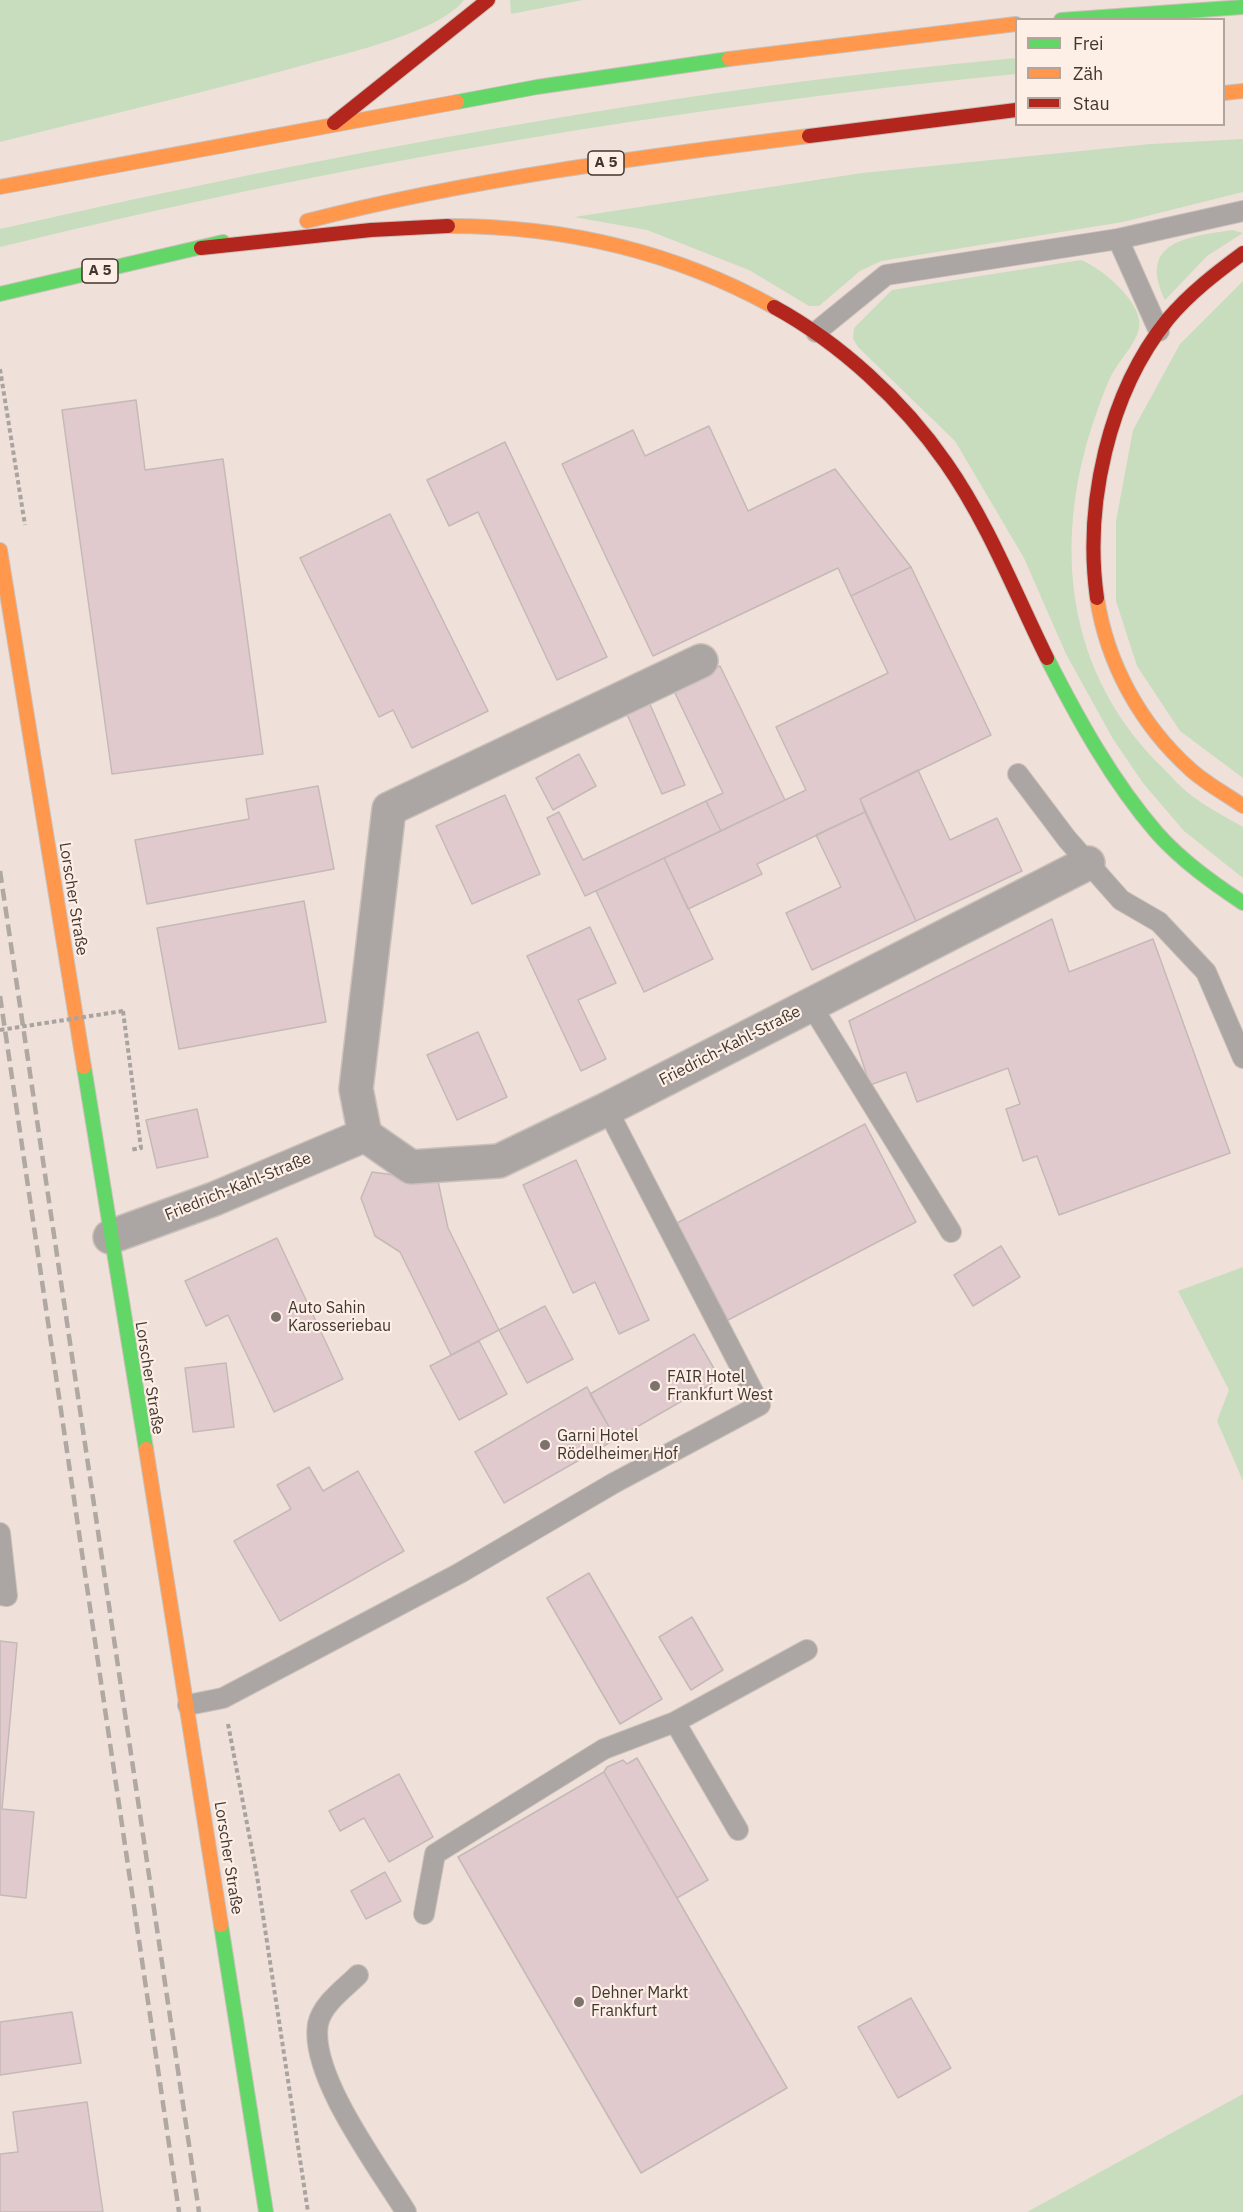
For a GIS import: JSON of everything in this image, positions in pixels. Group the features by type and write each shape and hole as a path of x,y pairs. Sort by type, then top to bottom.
{"main road":[{"path":"330,126 465,21 488,0"},
{"path":"1154,13 1188,0"},
{"path":"1088,18 1243,8"},
{"path":"0,187 537,87 663,68 1015,24"},
{"path":"1225,93 1243,91"},
{"name":"A 5","path":"0,294 201,248 378,203 500,180 671,153 1015,110"},
{"path":"201,248 372,231 460,226 559,233 640,249 717,275 768,300 816,332 880,387 938,451 987,534 1051,665 1103,760 1158,833 1215,884 1243,903"},
{"path":"1243,254 1207,280 1159,331 1124,395 1109,430 1102,461 1091,540 1092,580 1099,622 1109,653 1140,714 1184,763 1208,783 1243,806"},
{"name":"Lorscher Straße","path":"0,550 188,1705 266,2212"}],"street":[{"path":"365,1136 356,1089 389,809 701,661"},
{"name":"Friedrich-Kahl-Straße","path":"110,1237 214,1198 365,1136 411,1167 499,1161 607,1109 1088,863"}],"lane":[{"path":"816,332 886,275 1118,239 1243,211"},
{"path":"1118,239 1159,331"},
{"path":"1018,774 1088,863 1121,900 1159,922 1206,972 1243,1058"},
{"path":"810,1005 951,1232"},
{"path":"188,1705 223,1698 460,1573 615,1483 760,1405 607,1109"},
{"path":"0,1533 7,1596 0,1595"},
{"path":"424,1914 435,1854 604,1749 675,1722 807,1650"},
{"path":"675,1722 738,1830"},
{"path":"358,1975 328,2004 318,2023 319,2059 340,2106 406,2212"}],"path":[{"path":"0,369 4,401"},
{"path":"0,1030 123,1011 141,1148 126,1150"}],"green space":[{"path":"0,0 464,0 451,12 433,23 386,42 223,87 0,142"},
{"path":"510,0 583,0 511,14"},
{"path":"1015,58 1015,74 760,103 505,142 251,190 0,247 0,229 252,175 505,127 633,106 888,71"},
{"path":"1243,139 1243,192 1123,222 881,261 860,271 819,306 809,306 749,270 647,230 574,217 862,173 1150,144"},
{"path":"1232,230 1243,233 1207,256 1165,300 1158,280 1157,265 1162,254 1171,246 1184,240"},
{"path":"1081,260 1100,271 1120,288 1129,298 1139,319 1137,336 1111,376 1093,423 1080,470 1073,516 1072,562 1077,607 1088,651 1106,692 1131,732 1188,793 1243,827 1243,878 1184,831 1143,783 1113,739 1066,654 1024,558 955,441 858,347 853,339 854,328 892,290"},
{"path":"1243,281 1243,778 1180,731 1137,666 1116,601 1116,521 1133,430 1180,344"},
{"path":"1243,1267 1243,1481 1217,1421 1229,1390 1178,1291"},
{"path":"1243,2094 1243,2212 1027,2212"}],"building":[{"path":"136,400 145,470 223,459 263,754 112,774 62,410"},
{"path":"709,426 748,511 835,469 911,567 851,596 838,568 653,656 562,464 633,430 645,456"},
{"path":"505,442 607,657 557,680 478,512 449,526 427,480"},
{"path":"390,514 488,711 412,748 393,710 379,717 300,558"},
{"path":"911,567 991,735 860,799 865,812 757,864 762,874 688,909 664,858 806,790 776,727 888,673 851,596"},
{"path":"720,666 785,800 721,831 706,801 723,793 673,689"},
{"path":"649,702 685,785 662,794 626,712"},
{"path":"579,754 596,786 553,810 536,778"},
{"path":"918,770 950,840 997,818 1022,871 916,921 860,799"},
{"path":"318,786 334,869 147,904 135,840 249,819 246,799"},
{"path":"505,795 540,874 472,904 436,826"},
{"path":"706,801 721,831 585,896 547,818 559,812 583,860"},
{"path":"865,812 916,921 812,970 786,913 841,887 816,835"},
{"path":"664,858 713,959 644,992 596,891"},
{"path":"304,901 326,1022 179,1049 157,928"},
{"path":"1052,919 1069,972 1153,939 1230,1153 1059,1215 1037,1156 1023,1161 1006,1109 1020,1104 1008,1068 917,1102 906,1072 870,1085 849,1021"},
{"path":"590,927 616,983 578,1000 606,1059 581,1071 527,956"},
{"path":"478,1032 507,1097 457,1120 427,1055"},
{"path":"197,1109 208,1157 157,1168 146,1120"},
{"path":"865,1124 916,1222 728,1320 677,1223"},
{"path":"576,1160 649,1320 619,1334 595,1282 573,1293 523,1185"},
{"path":"372,1172 438,1181 448,1228 499,1330 451,1355 400,1252 375,1236 361,1198"},
{"path":"277,1238 343,1379 274,1412 228,1315 206,1326 185,1281"},
{"path":"1001,1246 1020,1277 973,1306 954,1275"},
{"path":"545,1306 573,1359 527,1383 499,1330"},
{"name":"FAIR Hotel Frankfurt West","path":"694,1334 720,1379 616,1439 590,1394"},
{"path":"479,1341 507,1394 459,1420 430,1366"},
{"path":"226,1363 234,1427 193,1432 185,1368"},
{"name":"Garni Hotel Rödelheimer Hof","path":"587,1387 616,1439 504,1503 475,1452"},
{"path":"309,1467 323,1491 358,1471 404,1551 280,1621 234,1541 291,1509 277,1485"},
{"path":"589,1573 662,1699 620,1724 547,1598"},
{"path":"692,1617 723,1670 691,1690 659,1637"},
{"path":"0,1641 17,1643 2,1809 34,1812 26,1898 0,1895"},
{"path":"637,1758 708,1880 677,1898 604,1772 607,1767 623,1760 627,1764"},
{"path":"604,1772 787,2088 641,2173 458,1857"},
{"path":"399,1774 433,1837 389,1862 364,1818 340,1831 329,1811"},
{"path":"385,1872 401,1901 366,1919 351,1891"},
{"path":"911,1998 951,2068 898,2098 858,2027"},
{"path":"72,2012 81,2063 0,2075 0,2022"},
{"path":"87,2102 103,2212 0,2212 0,2154 18,2152 13,2112"}],"railway":[{"path":"0,871 199,2212"},
{"path":"0,996 179,2212"}],"traffic: fast":[{"path":"1089,18 1243,7"},
{"path":"457,102 537,87 729,59"},
{"path":"0,294 223,242"},
{"path":"1047,658 1097,749 1141,813 1157,833 1187,862 1243,903"},
{"path":"84,1067 146,1449"},
{"path":"221,1925 266,2212"}],"traffic: slow":[{"path":"729,59 1015,24"},
{"path":"1225,93 1243,91"},
{"path":"0,187 457,102"},
{"path":"307,221 494,181 620,161 809,136"},
{"path":"448,226 534,231 617,246 697,271 736,287 774,307"},
{"path":"0,550 84,1067"},
{"path":"1097,598 1102,622 1118,670 1129,692 1156,733 1190,769 1243,806"},
{"path":"146,1449 221,1925"}],"traffic: jam":[{"path":"334,123 488,0"},
{"path":"809,136 1015,110"},
{"path":"201,248 371,230 448,226"},
{"path":"1097,598 1094,526 1098,489 1105,452 1130,381 1147,348 1168,319 1194,292 1243,253"},
{"path":"774,307 823,338 869,375 929,440 975,510 1047,658"}],"place":[{"name":"Auto Sahin Karosseriebau","path":"276,1317"},
{"name":"FAIR Hotel Frankfurt West","path":"655,1386"},
{"name":"Garni Hotel Rödelheimer Hof","path":"545,1445"},
{"name":"Dehner Markt Frankfurt","path":"579,2002"}]}
